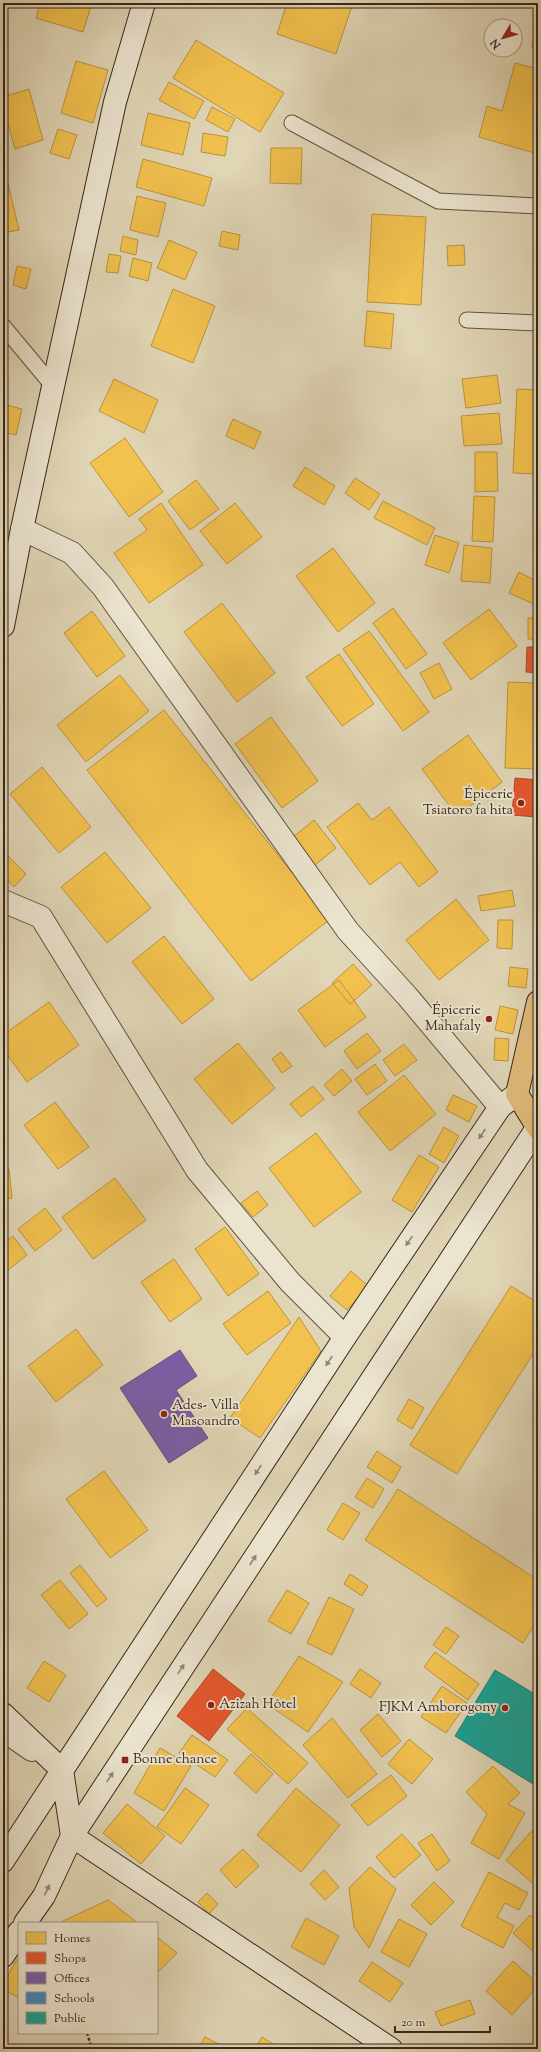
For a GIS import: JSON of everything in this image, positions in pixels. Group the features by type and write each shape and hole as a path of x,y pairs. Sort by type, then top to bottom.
{"main road":[{"path":"538,1002 517,1094 538,1128"},
{"path":"517,1094 538,1095"}],"street":[{"path":"3,626 22,529 115,102 144,3"},
{"path":"22,529 72,553 103,587 348,931 407,996 500,1107"},
{"path":"3,901 41,917 197,1170 290,1282 345,1337"},
{"path":"3,1861 345,1337 500,1107 517,1094"},
{"path":"27,1922 44,1896 72,1836 538,1128"},
{"path":"3,1714 62,1770 72,1836 391,2049"},
{"path":"3,1730 62,1770"},
{"path":"3,1956 18,1934"}],"lane":[{"path":"292,123 438,200 538,206"},
{"path":"467,320 538,323"},
{"path":"3,326 53,386"}],"path":[{"path":"87,2034 92,2049"}],"building: Homes":[{"path":"40,3 92,3 83,32 36,18"},
{"path":"239,3 256,3 254,8"},
{"path":"287,3 353,3 336,54 277,34"},
{"path":"538,13 538,49 532,48"},
{"path":"196,40 284,93 260,132 173,78"},
{"path":"76,61 108,70 93,123 61,113"},
{"path":"515,63 538,69 538,154 479,137 487,106 502,111"},
{"path":"169,82 204,101 194,119 159,100"},
{"path":"29,89 43,140 15,149 3,106 3,97"},
{"path":"212,107 235,119 228,132 206,120"},
{"path":"148,113 190,123 183,155 141,145"},
{"path":"58,129 77,135 69,159 50,153"},
{"path":"203,133 228,137 225,156 201,152"},
{"path":"271,148 302,148 301,184 270,183"},
{"path":"143,159 212,178 204,206 136,187"},
{"path":"6,175 19,230 3,233 3,176"},
{"path":"137,196 166,203 158,237 130,230"},
{"path":"372,214 426,217 421,305 367,302"},
{"path":"222,231 240,235 238,250 219,246"},
{"path":"123,236 138,240 136,255 120,251"},
{"path":"169,240 197,252 185,280 157,268"},
{"path":"464,245 465,265 448,266 447,246"},
{"path":"109,254 121,256 118,273 106,272"},
{"path":"133,258 152,263 148,281 129,276"},
{"path":"17,266 31,269 26,289 13,285"},
{"path":"173,289 215,306 193,363 151,346"},
{"path":"367,311 394,314 391,349 364,346"},
{"path":"3,340 8,346 3,350"},
{"path":"497,375 501,403 466,408 462,379"},
{"path":"114,379 158,400 144,433 99,411"},
{"path":"517,389 538,390 538,474 513,473"},
{"path":"3,404 22,409 16,435 3,432"},
{"path":"499,413 502,444 464,446 461,416"},
{"path":"233,419 261,432 254,449 226,436"},
{"path":"125,438 163,492 129,517 90,463"},
{"path":"475,452 497,452 498,491 475,492"},
{"path":"305,467 335,486 324,505 293,486"},
{"path":"355,478 380,494 369,510 345,493"},
{"path":"196,480 219,509 190,530 168,501"},
{"path":"474,496 495,497 493,542 472,541"},
{"path":"383,501 435,528 427,545 374,518"},
{"path":"161,503 203,565 149,603 114,553 147,530 139,519"},
{"path":"235,503 262,537 227,564 200,531"},
{"path":"435,535 459,543 449,573 425,565"},
{"path":"464,545 492,548 490,583 461,581"},
{"path":"333,548 375,603 338,632 296,576"},
{"path":"519,572 538,582 538,606 509,593"},
{"path":"222,603 275,673 237,702 184,632"},
{"path":"393,608 427,654 406,669 373,623"},
{"path":"489,609 517,646 471,680 443,643"},
{"path":"92,611 125,656 97,677 64,633"},
{"path":"528,618 538,618 538,639 528,639"},
{"path":"369,631 429,712 403,731 343,649"},
{"path":"339,654 374,704 342,726 306,677"},
{"path":"439,663 452,689 434,699 420,673"},
{"path":"120,675 149,711 86,762 57,725"},
{"path":"508,682 538,683 538,769 505,768"},
{"path":"164,710 329,920 251,981 87,770"},
{"path":"271,717 318,781 282,808 235,744"},
{"path":"468,735 502,782 457,816 422,769"},
{"path":"42,767 91,827 59,853 10,794"},
{"path":"358,803 372,820 389,807 438,872 419,887 400,862 370,885 327,827"},
{"path":"314,820 336,848 315,865 293,837"},
{"path":"3,851 26,874 14,887 3,875"},
{"path":"105,852 151,908 107,943 61,887"},
{"path":"512,890 515,906 481,911 478,896"},
{"path":"456,899 489,940 439,980 406,940"},
{"path":"498,920 513,920 512,949 497,948"},
{"path":"164,936 214,999 182,1024 132,962"},
{"path":"3,948 5,948 8,1028 3,1028"},
{"path":"353,964 372,985 350,1004 332,983"},
{"path":"510,967 528,969 526,988 508,986"},
{"path":"339,980 366,1017 325,1047 298,1010"},
{"path":"49,1002 79,1045 27,1082 3,1049 3,1035"},
{"path":"500,1006 518,1010 513,1034 495,1030"},
{"path":"367,1033 381,1051 357,1069 344,1051"},
{"path":"495,1038 509,1039 508,1061 494,1060"},
{"path":"238,1043 275,1088 232,1124 194,1079"},
{"path":"404,1044 417,1060 395,1076 383,1060"},
{"path":"281,1052 292,1066 282,1073 272,1059"},
{"path":"375,1064 387,1081 367,1095 355,1079"},
{"path":"3,1068 8,1068 7,1097 3,1097"},
{"path":"342,1069 352,1081 334,1096 324,1085"},
{"path":"404,1075 436,1114 390,1151 358,1112"},
{"path":"313,1086 324,1099 301,1117 290,1104"},
{"path":"453,1095 477,1106 469,1122 446,1110"},
{"path":"55,1102 89,1147 58,1169 24,1125"},
{"path":"444,1127 459,1136 444,1163 429,1154"},
{"path":"316,1133 361,1192 314,1227 269,1168"},
{"path":"419,1155 439,1167 412,1212 392,1200"},
{"path":"3,1169 9,1169 12,1198 3,1199"},
{"path":"115,1178 146,1220 93,1259 62,1217"},
{"path":"257,1191 268,1205 253,1217 241,1203"},
{"path":"45,1208 62,1230 35,1251 18,1229"},
{"path":"225,1227 259,1274 228,1296 195,1249"},
{"path":"13,1236 27,1255 3,1274 3,1243"},
{"path":"174,1259 202,1299 170,1322 141,1282"},
{"path":"351,1271 368,1286 347,1310 330,1296"},
{"path":"511,1286 538,1303 538,1346 457,1474 410,1445"},
{"path":"268,1291 291,1323 247,1355 223,1324"},
{"path":"299,1317 321,1351 260,1438 230,1418"},
{"path":"76,1329 103,1365 56,1402 28,1366"},
{"path":"409,1399 424,1408 412,1429 397,1420"},
{"path":"377,1451 401,1467 392,1483 367,1467"},
{"path":"104,1471 148,1530 110,1558 66,1499"},
{"path":"367,1478 384,1489 373,1508 355,1497"},
{"path":"398,1489 538,1580 538,1619 523,1643 365,1540"},
{"path":"343,1503 360,1513 343,1540 327,1530"},
{"path":"80,1565 107,1599 97,1607 70,1573"},
{"path":"350,1574 368,1586 362,1596 344,1584"},
{"path":"60,1580 88,1614 69,1629 41,1595"},
{"path":"287,1590 309,1603 291,1634 268,1621"},
{"path":"329,1597 354,1609 332,1655 307,1643"},
{"path":"446,1627 459,1636 446,1654 433,1645"},
{"path":"435,1652 479,1684 468,1700 424,1667"},
{"path":"299,1656 343,1682 308,1732 267,1704"},
{"path":"44,1661 66,1675 49,1702 27,1688"},
{"path":"360,1669 381,1683 371,1698 350,1684"},
{"path":"442,1686 467,1703 446,1733 421,1717"},
{"path":"247,1708 308,1763 288,1784 227,1729"},
{"path":"378,1714 401,1741 382,1757 360,1730"},
{"path":"332,1718 377,1774 348,1798 303,1745"},
{"path":"192,1735 228,1760 215,1777 179,1753"},
{"path":"409,1739 433,1759 412,1784 388,1764"},
{"path":"160,1748 191,1766 164,1811 134,1793"},
{"path":"251,1754 273,1774 256,1793 234,1773"},
{"path":"493,1766 520,1793 508,1804 525,1813 499,1859 471,1843 487,1814 466,1792"},
{"path":"391,1775 407,1796 368,1826 351,1805"},
{"path":"185,1788 209,1805 181,1844 157,1827"},
{"path":"296,1788 340,1825 301,1872 257,1835"},
{"path":"127,1804 165,1836 141,1864 103,1833"},
{"path":"537,1825 538,1826 538,1888 506,1860"},
{"path":"402,1834 421,1855 394,1878 376,1857"},
{"path":"432,1834 450,1861 437,1871 418,1843"},
{"path":"243,1849 259,1866 236,1888 220,1870"},
{"path":"370,1867 396,1889 369,1948 354,1927 349,1888"},
{"path":"324,1870 339,1887 325,1900 310,1884"},
{"path":"489,1872 528,1893 519,1910 505,1903 497,1917 514,1926 503,1948 461,1926"},
{"path":"434,1882 454,1902 431,1925 411,1905"},
{"path":"207,1893 218,1904 209,1914 198,1902"},
{"path":"108,1900 137,1922 61,1922"},
{"path":"530,1915 538,1923 538,1956 513,1933"},
{"path":"306,1918 339,1936 324,1965 291,1947"},
{"path":"399,1919 427,1934 409,1967 381,1952"},
{"path":"158,1938 177,1953 158,1972"},
{"path":"18,1958 18,1997 3,1989 3,1984"},
{"path":"513,1961 538,1984 538,1986 512,2015 486,1991"},
{"path":"372,1962 403,1983 390,2002 359,1981"},
{"path":"470,2000 475,2014 441,2026 435,2012"},
{"path":"205,2037 228,2049 198,2049"},
{"path":"262,2037 281,2049 255,2049"},
{"path":"538,2038 538,2049 529,2049"}],"building: Shops":[{"path":"527,647 538,647 538,673 526,672"},
{"path":"515,778 538,780 536,817 512,815"},
{"name":"Azizah Hôtel","path":"213,1669 245,1694 209,1741 177,1716"}],"building: Offices":[{"name":"Ades- Villa Masoandro","path":"180,1350 197,1376 176,1390 208,1438 169,1463 120,1388"}],"building: Schools":[{"path":"424,3 433,3 431,7"}],"building: Public":[{"path":"495,1670 538,1696 538,1787 455,1736"}],"place":[{"name":"Épicerie Tsiatoro fa hita","path":"521,803"},
{"name":"Épicerie Mahafaly","path":"489,1019"},
{"name":"Ades- Villa Masoandro","path":"164,1414"},
{"name":"Azizah Hôtel","path":"211,1705"},
{"name":"FJKM Amborogony","path":"505,1708"},
{"name":"Bonne chance","path":"125,1760"}]}
